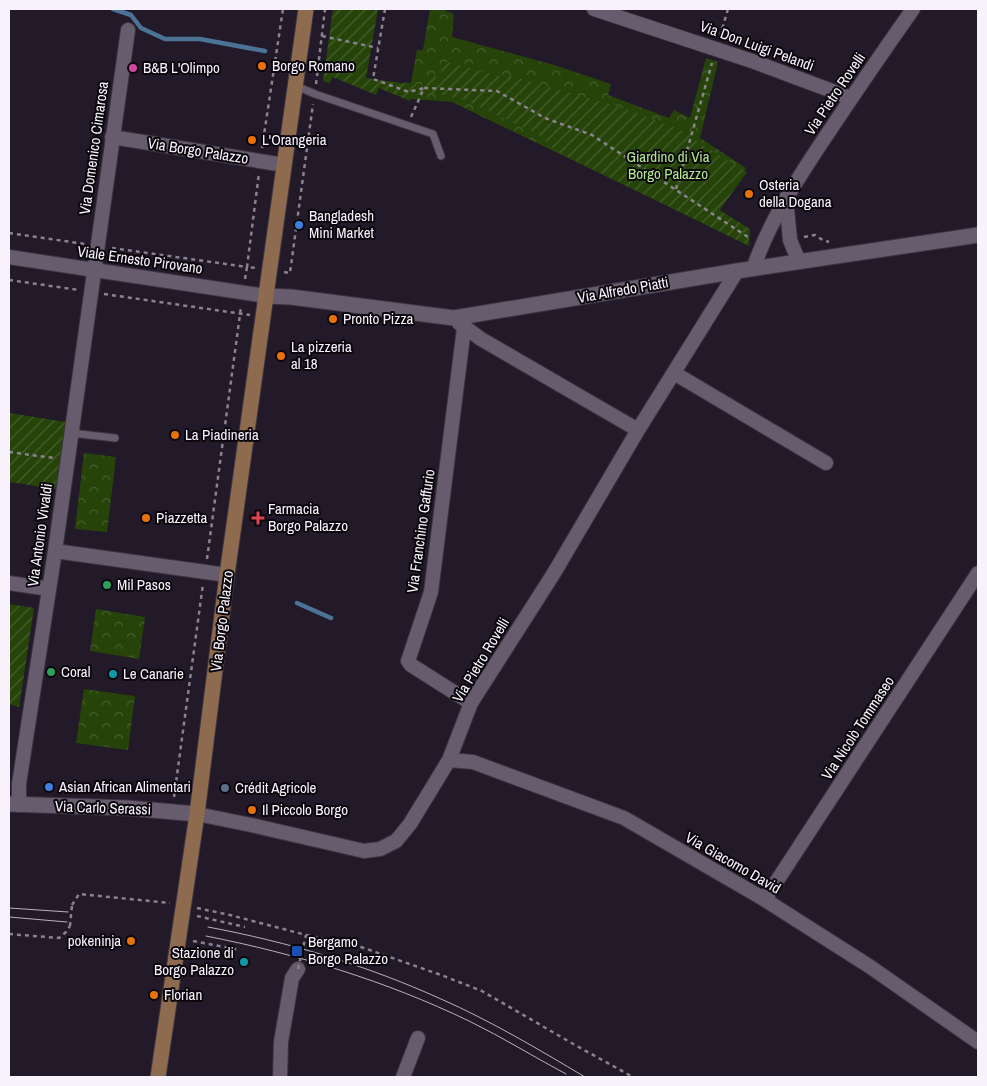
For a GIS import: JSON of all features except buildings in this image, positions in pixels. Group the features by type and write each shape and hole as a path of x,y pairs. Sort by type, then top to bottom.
{"main road":[{"name":"Via Borgo Palazzo","path":"158,1077 197,814 227,575 306,9"}],"street":[{"name":"Via Don Luigi Pelandi","path":"594,9 716,48 851,98"},
{"name":"Via Pietro Rovelli","path":"753,269 761,245 786,198 912,9"},
{"name":"Via Domenico Cimarosa","path":"94,270 128,30"},
{"name":"Via Borgo Palazzo","path":"112,138 284,165"},
{"path":"786,198 790,240 799,262"},
{"name":"Via Alfredo Piatti","path":"266,296 291,297 459,323 737,271 978,235"},
{"name":"Viale Ernesto Pirovano","path":"9,258 266,296"},
{"name":"Via Antonio Vivaldi","path":"14,805 19,784 55,551 94,270"},
{"name":"Via Pietro Rovelli","path":"197,814 364,851 380,849 396,841 410,824 449,760 471,703 554,573 638,430 737,271"},
{"path":"459,323 481,339 638,430"},
{"name":"Via Franchino Gaffurio","path":"459,323 431,592 408,661 411,665 471,703"},
{"path":"674,373 826,463"},
{"path":"55,551 227,575"},
{"name":"Via Nicolò Tommaseo","path":"762,898 769,893 978,574"},
{"path":"9,583 49,589"},
{"name":"Via Giacomo David","path":"449,760 473,762 624,818 762,898 869,966 978,1042"},
{"name":"Via Carlo Serassi","path":"14,805 128,808 197,814"},
{"path":"280,1077 282,1033 292,978 298,969"},
{"path":"403,1077 418,1038"}],"lane":[{"path":"295,86 433,134 441,156"},
{"path":"71,432 115,438"}],"path":[{"path":"9,233 247,267 260,161 283,9"},
{"path":"290,273 325,9"},
{"path":"384,9 373,79 409,92 424,88 497,91 545,118 592,135 761,245"},
{"path":"676,189 728,9"},
{"path":"322,36 378,48"},
{"path":"407,125 424,88"},
{"path":"9,280 263,317"},
{"path":"9,452 67,461"},
{"path":"9,934 59,938 70,926 72,906 79,894 174,903"},
{"path":"195,907 360,947 441,975 482,992 633,1077"},
{"path":"194,916 244,927"},
{"path":"298,969 306,935"},
{"path":"190,940 240,950"}],"green space":[{"name":"Giardino di Via Borgo Palazzo","path":"333,9 378,9 366,78 421,86 429,74 440,78 443,61 503,77 504,74 623,108 688,133 698,142 747,172 719,211 750,229 749,246 556,151 538,134 460,98 425,94 412,95 410,101 379,88 376,95 333,77 329,83 323,81"},
{"name":"Giardino di Via Borgo Palazzo","path":"430,9 441,9 454,14 452,37 554,65 611,84 608,95 669,118 674,110 690,118 706,58 718,62 700,138 746,168 720,210 747,228 738,240 452,102 412,99 394,93 404,82 411,83 417,50 423,50"},
{"path":"9,413 66,422 56,489 9,482"},
{"path":"84,453 116,457 107,532 75,529"},
{"path":"9,604 34,608 19,707 9,704"},
{"path":"96,609 145,617 139,659 90,651"},
{"path":"84,689 135,696 128,750 76,743"}],"waterway":[{"path":"113,9 131,15 141,28 165,39 200,39 265,51"},
{"path":"297,603 331,618"}],"tram line":[{"path":"9,908 68,912"},
{"path":"9,917 67,922"},
{"path":"208,927 297,947 355,965 413,987 496,1026 585,1077"},
{"path":"206,936 307,960 406,993 481,1027 566,1074"}],"place":[{"name":"Borgo Romano","path":"262,66"},
{"name":"B&B L'Olimpo","path":"133,68"},
{"name":"L'Orangeria","path":"252,140"},
{"name":"Osteria della Dogana","path":"749,194"},
{"name":"Bangladesh Mini Market","path":"299,225"},
{"name":"Pronto Pizza","path":"333,319"},
{"name":"La pizzeria al 18","path":"281,356"},
{"name":"La Piadineria","path":"175,435"},
{"name":"Piazzetta","path":"146,518"},
{"name":"Farmacia Borgo Palazzo","path":"258,518"},
{"name":"Mil Pasos","path":"107,585"},
{"name":"Coral","path":"51,672"},
{"name":"Le Canarie","path":"113,674"},
{"name":"Asian African Alimentari","path":"49,787"},
{"name":"Crédit Agricole","path":"225,788"},
{"name":"Il Piccolo Borgo","path":"252,810"},
{"name":"pokeninja","path":"131,941"},
{"name":"Bergamo Borgo Palazzo","path":"297,951"},
{"name":"Stazione di Borgo Palazzo","path":"244,962"},
{"name":"Florian","path":"154,995"}]}
